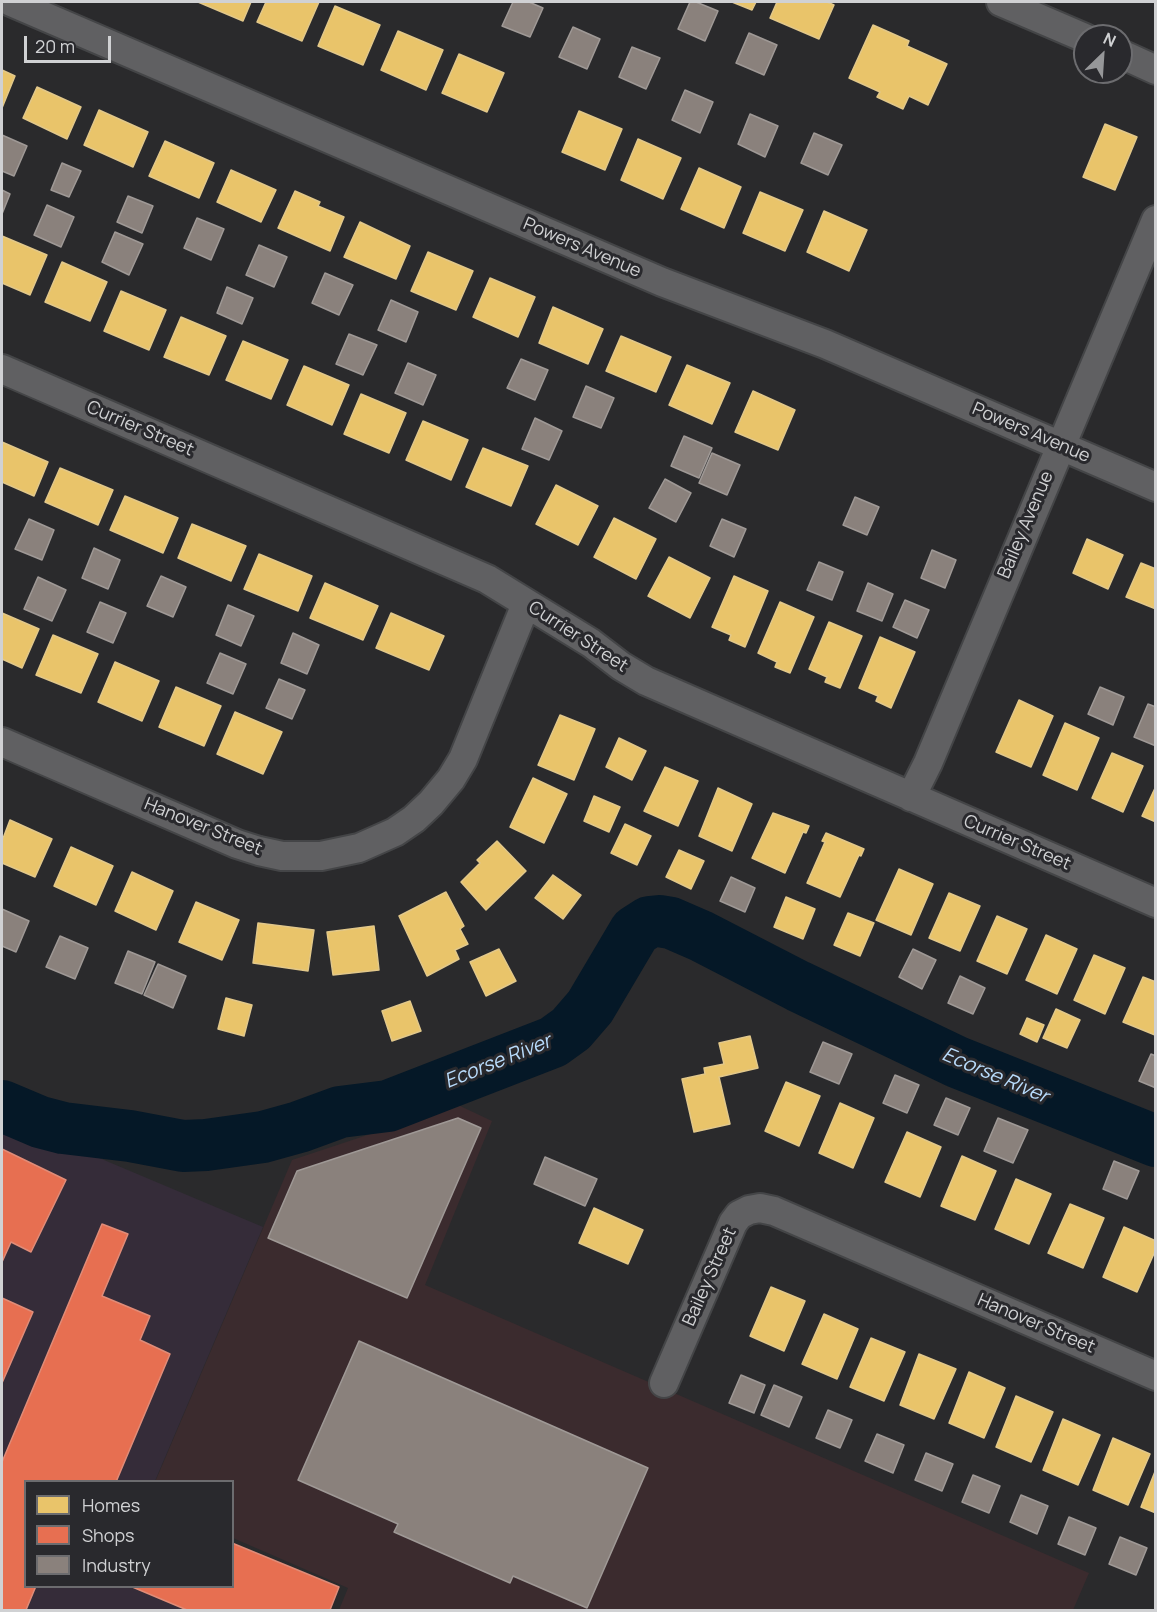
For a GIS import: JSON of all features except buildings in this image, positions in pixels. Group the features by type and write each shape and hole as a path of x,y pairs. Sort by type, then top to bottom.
{"street":[{"name":"Powers Avenue","path":"11,2 652,278 825,344 1155,487"},
{"path":"1001,2 1073,33"},
{"path":"1133,60 1155,70"},
{"name":"Bailey Avenue","path":"910,797 928,763 1155,220"},
{"name":"Currier Street","path":"2,369 487,579 591,643 621,666 646,681 1155,903"},
{"name":"Hanover Street","path":"2,742 237,844 259,851 282,856 321,856 359,848 395,832 414,819 451,779 462,759 526,604"},
{"name":"Bailey Street","path":"664,1383 729,1232 740,1215 749,1210 760,1208 774,1211 916,1272"},
{"name":"Hanover Street","path":"916,1272 1155,1376"}],"shaded area":[{"path":"458,1105 492,1121 425,1285 1089,1573 1073,1610 339,1610 348,1588 234,1538 234,1480 156,1480 292,1160"},
{"path":"2,1117 263,1227 155,1480 24,1480 24,1588 132,1588 185,1610 2,1610"}],"waterway":[{"name":"Ecorse River","path":"2,1106 40,1122 63,1128 130,1136 183,1146 263,1137 340,1112 388,1106 553,1042 571,1029 590,1007 635,931 649,922 659,921 671,923 701,936 798,986 957,1062 1156,1141"}]}
